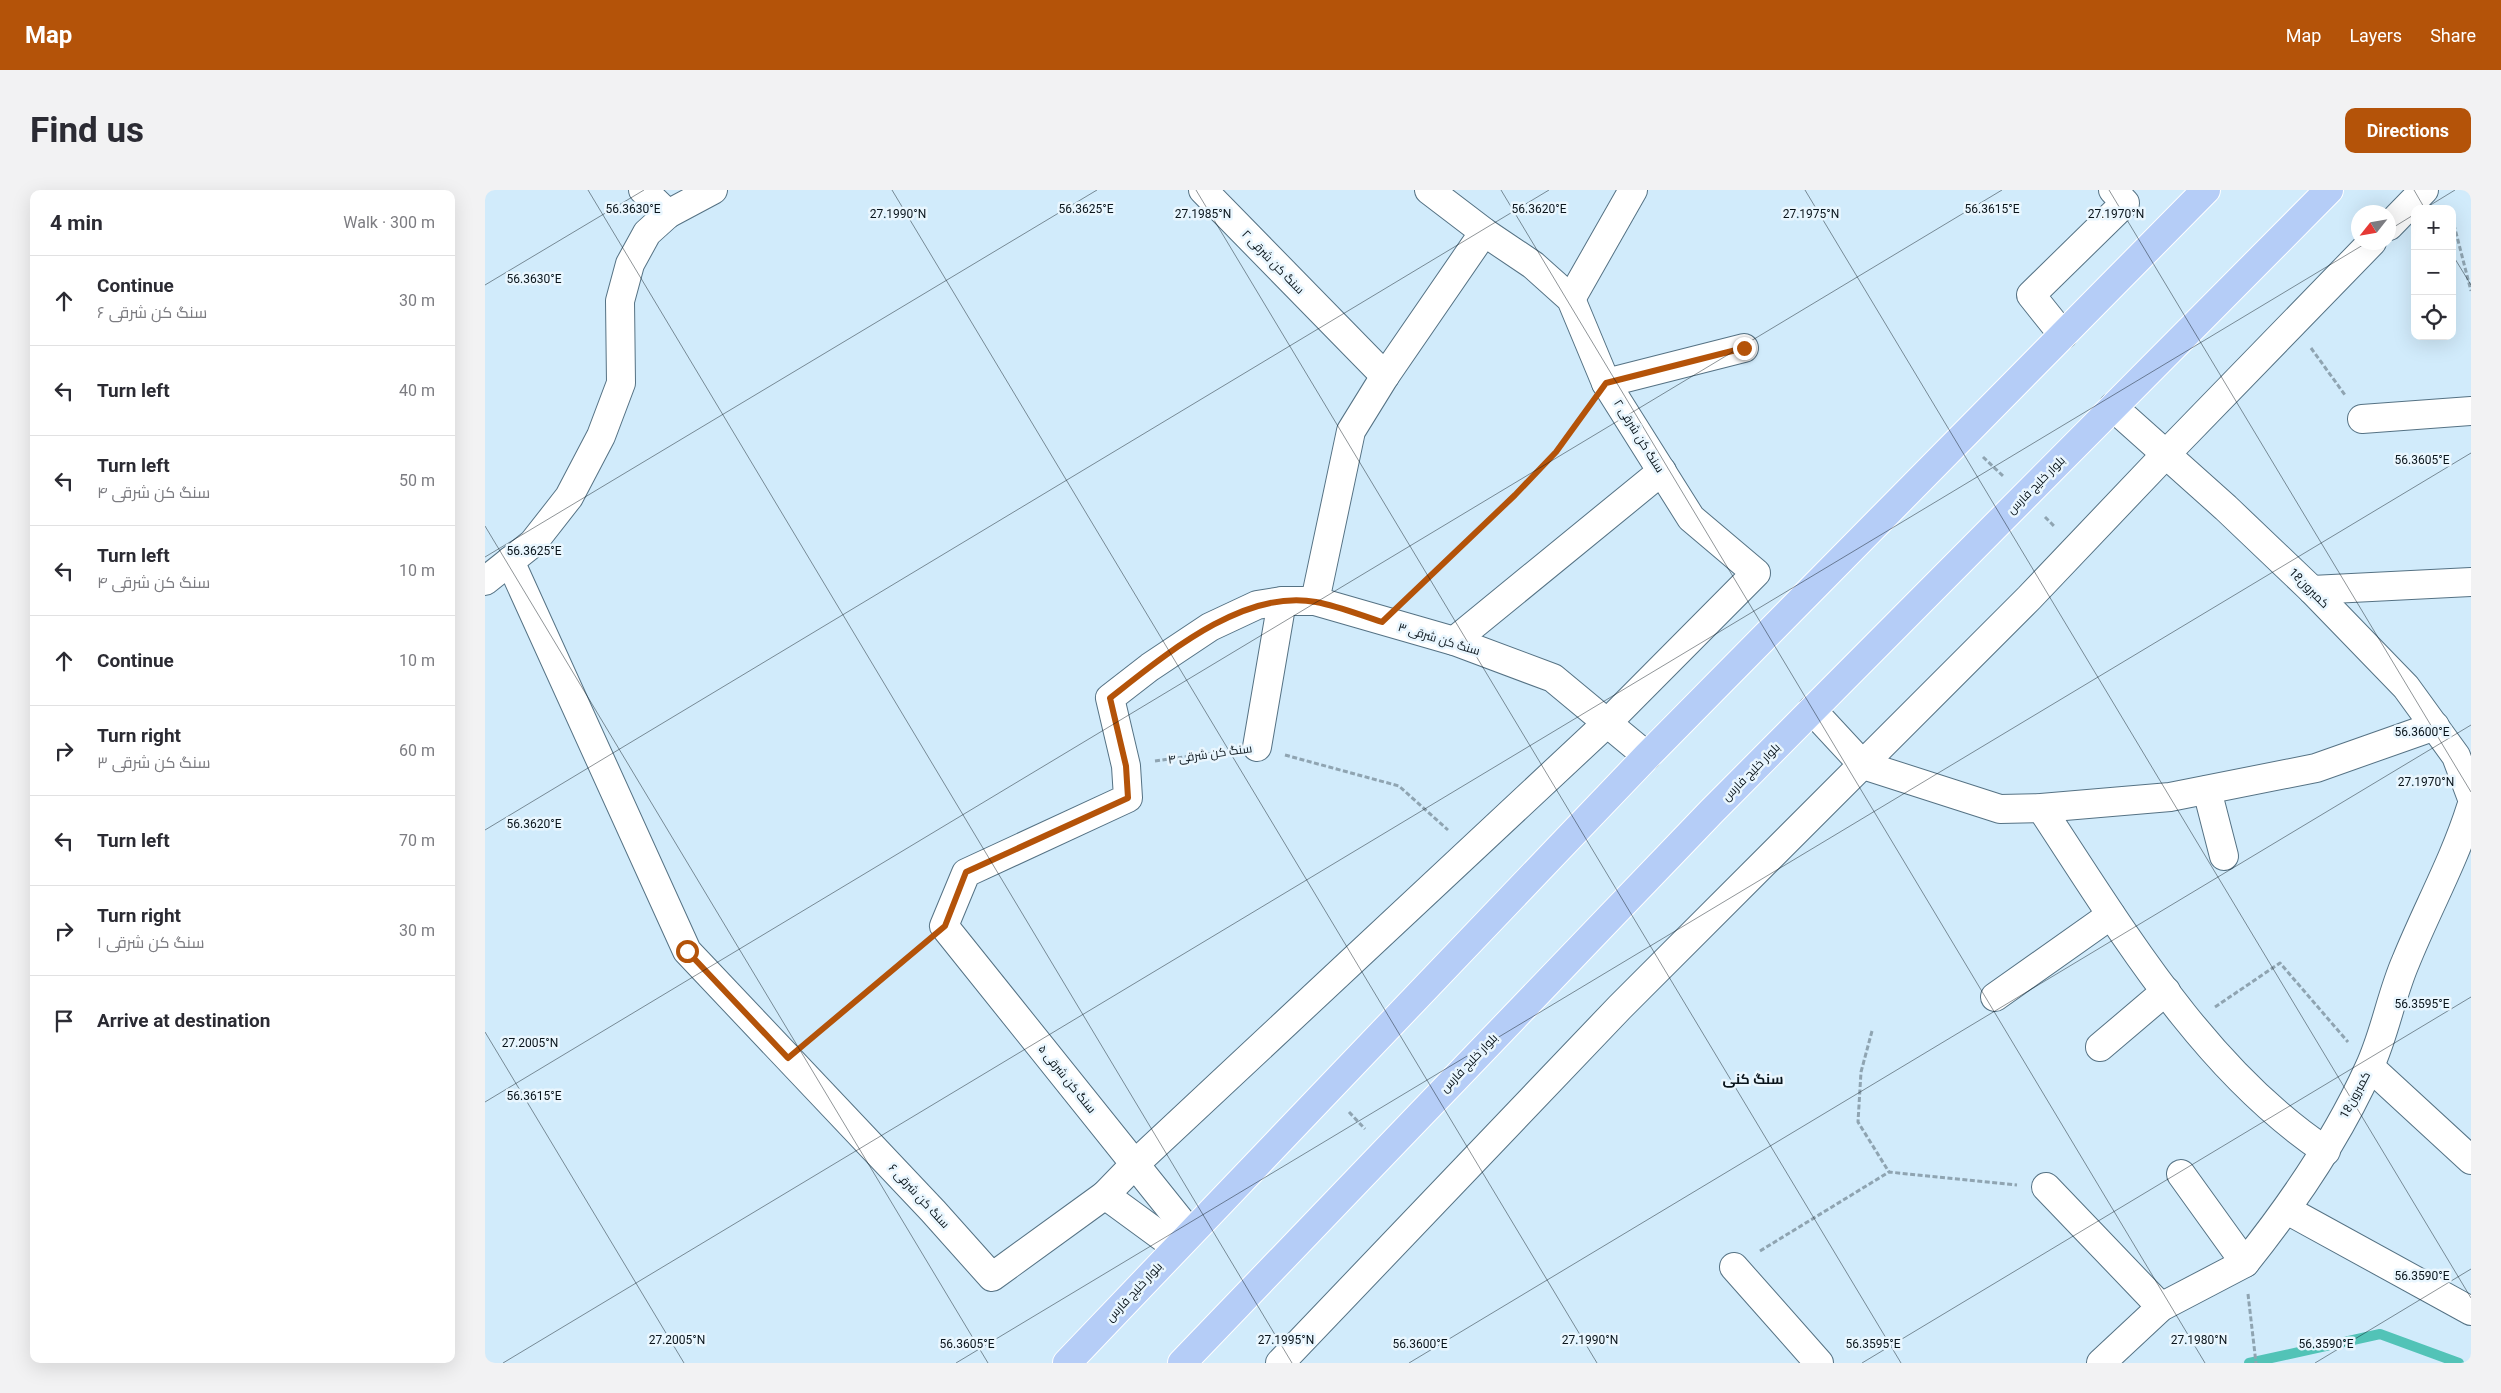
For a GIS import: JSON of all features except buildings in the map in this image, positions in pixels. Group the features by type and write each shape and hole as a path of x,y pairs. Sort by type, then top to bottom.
{"main road":[{"name":"بلوار خلیج فارس","path":"1067,1363 1647,756 2206,190"},
{"name":"بلوار خلیج فارس","path":"1182,1363 1712,811 2329,190"}],"street":[{"path":"643,190 669,214"},
{"path":"485,581 533,543 569,497 601,436 621,383 620,301 630,264 647,233 669,214 713,190"},
{"name":"سنگ کن شرقی ۲","path":"1203,190 1385,376"},
{"name":"سنگ کن شرقی ۲","path":"1429,190 1484,232 1533,265 1571,299 1606,383 1691,518 1756,573 1607,723"},
{"path":"2063,335 2031,295 2125,203 2113,190"},
{"path":"2396,219 2424,190"},
{"path":"1571,299 1626,193"},
{"path":"1315,601 1351,431 1385,376 1484,232"},
{"path":"1280,1363 1620,1007 2029,598 2364,250"},
{"path":"1606,383 1744,348"},
{"name":"کمبرون18","path":"2113,407 2312,590 2406,687 2456,756 2471,796"},
{"path":"2362,419 2471,411"},
{"path":"1454,641 1662,471"},
{"name":"سنگ کن شرقی ۶","path":"510,561 687,951 933,1211 992,1277 1105,1195"},
{"path":"2312,590 2471,582"},
{"path":"1257,747 1282,601"},
{"name":"سنگ کن شرقی ۳","path":"1126,766 1110,698 1150,667 1210,627 1257,605 1282,601 1315,601 1382,622 1454,641 1553,678 1647,756"},
{"path":"1812,710 1863,766 2000,809 2041,808 2170,797 2207,790 2315,768 2435,726"},
{"path":"1183,1240 1105,1195 1135,1164 1607,723"},
{"path":"945,926 966,872 1128,798 1126,766"},
{"path":"2207,790 2224,856"},
{"name":"کمبرون18","path":"2245,1263 2287,1210 2326,1151 2370,1068 2405,961 2466,845 2471,807"},
{"path":"2041,808 2142,961 2219,1057 2289,1124 2326,1151"},
{"path":"1995,997 2111,915"},
{"name":"سنگ کن شرقی ۵","path":"945,926 1135,1164 1183,1240"},
{"path":"2100,1047 2166,991"},
{"path":"2370,1068 2471,1160"},
{"path":"2101,1363 2161,1306 2245,1263 2181,1174"},
{"path":"2046,1187 2161,1306"},
{"path":"2287,1210 2471,1311"},
{"path":"1734,1267 1819,1363"}],"path":[{"path":"2456,233 2471,291"},
{"path":"2293,323 2362,419"},
{"path":"1382,622 1521,489 1556,452 1606,383"},
{"name":"سنگ کن شرقی ۴","path":"1126,766 1257,747 1399,786 1471,849"},
{"path":"788,1058 945,926"},
{"path":"2191,1022 2280,962 2370,1068"},
{"path":"1871,1031 1861,1072 1858,1122 1889,1172"},
{"path":"1734,1267 1889,1172 2046,1187"},
{"path":"2245,1263 2256,1363"}],"waterway":[{"path":"2249,1363 2380,1334 2459,1363"}],"district":[{"name":"سنگ کنی","path":"1753,1079"}],"route":[{"path":"687,951 788,1058 945,926 966,872 1128,798 1126,766 1110,698 1150,667 1210,627 1257,605 1282,601 1315,601 1382,622 1515,495 1556,452 1606,383 1744,348"}]}
